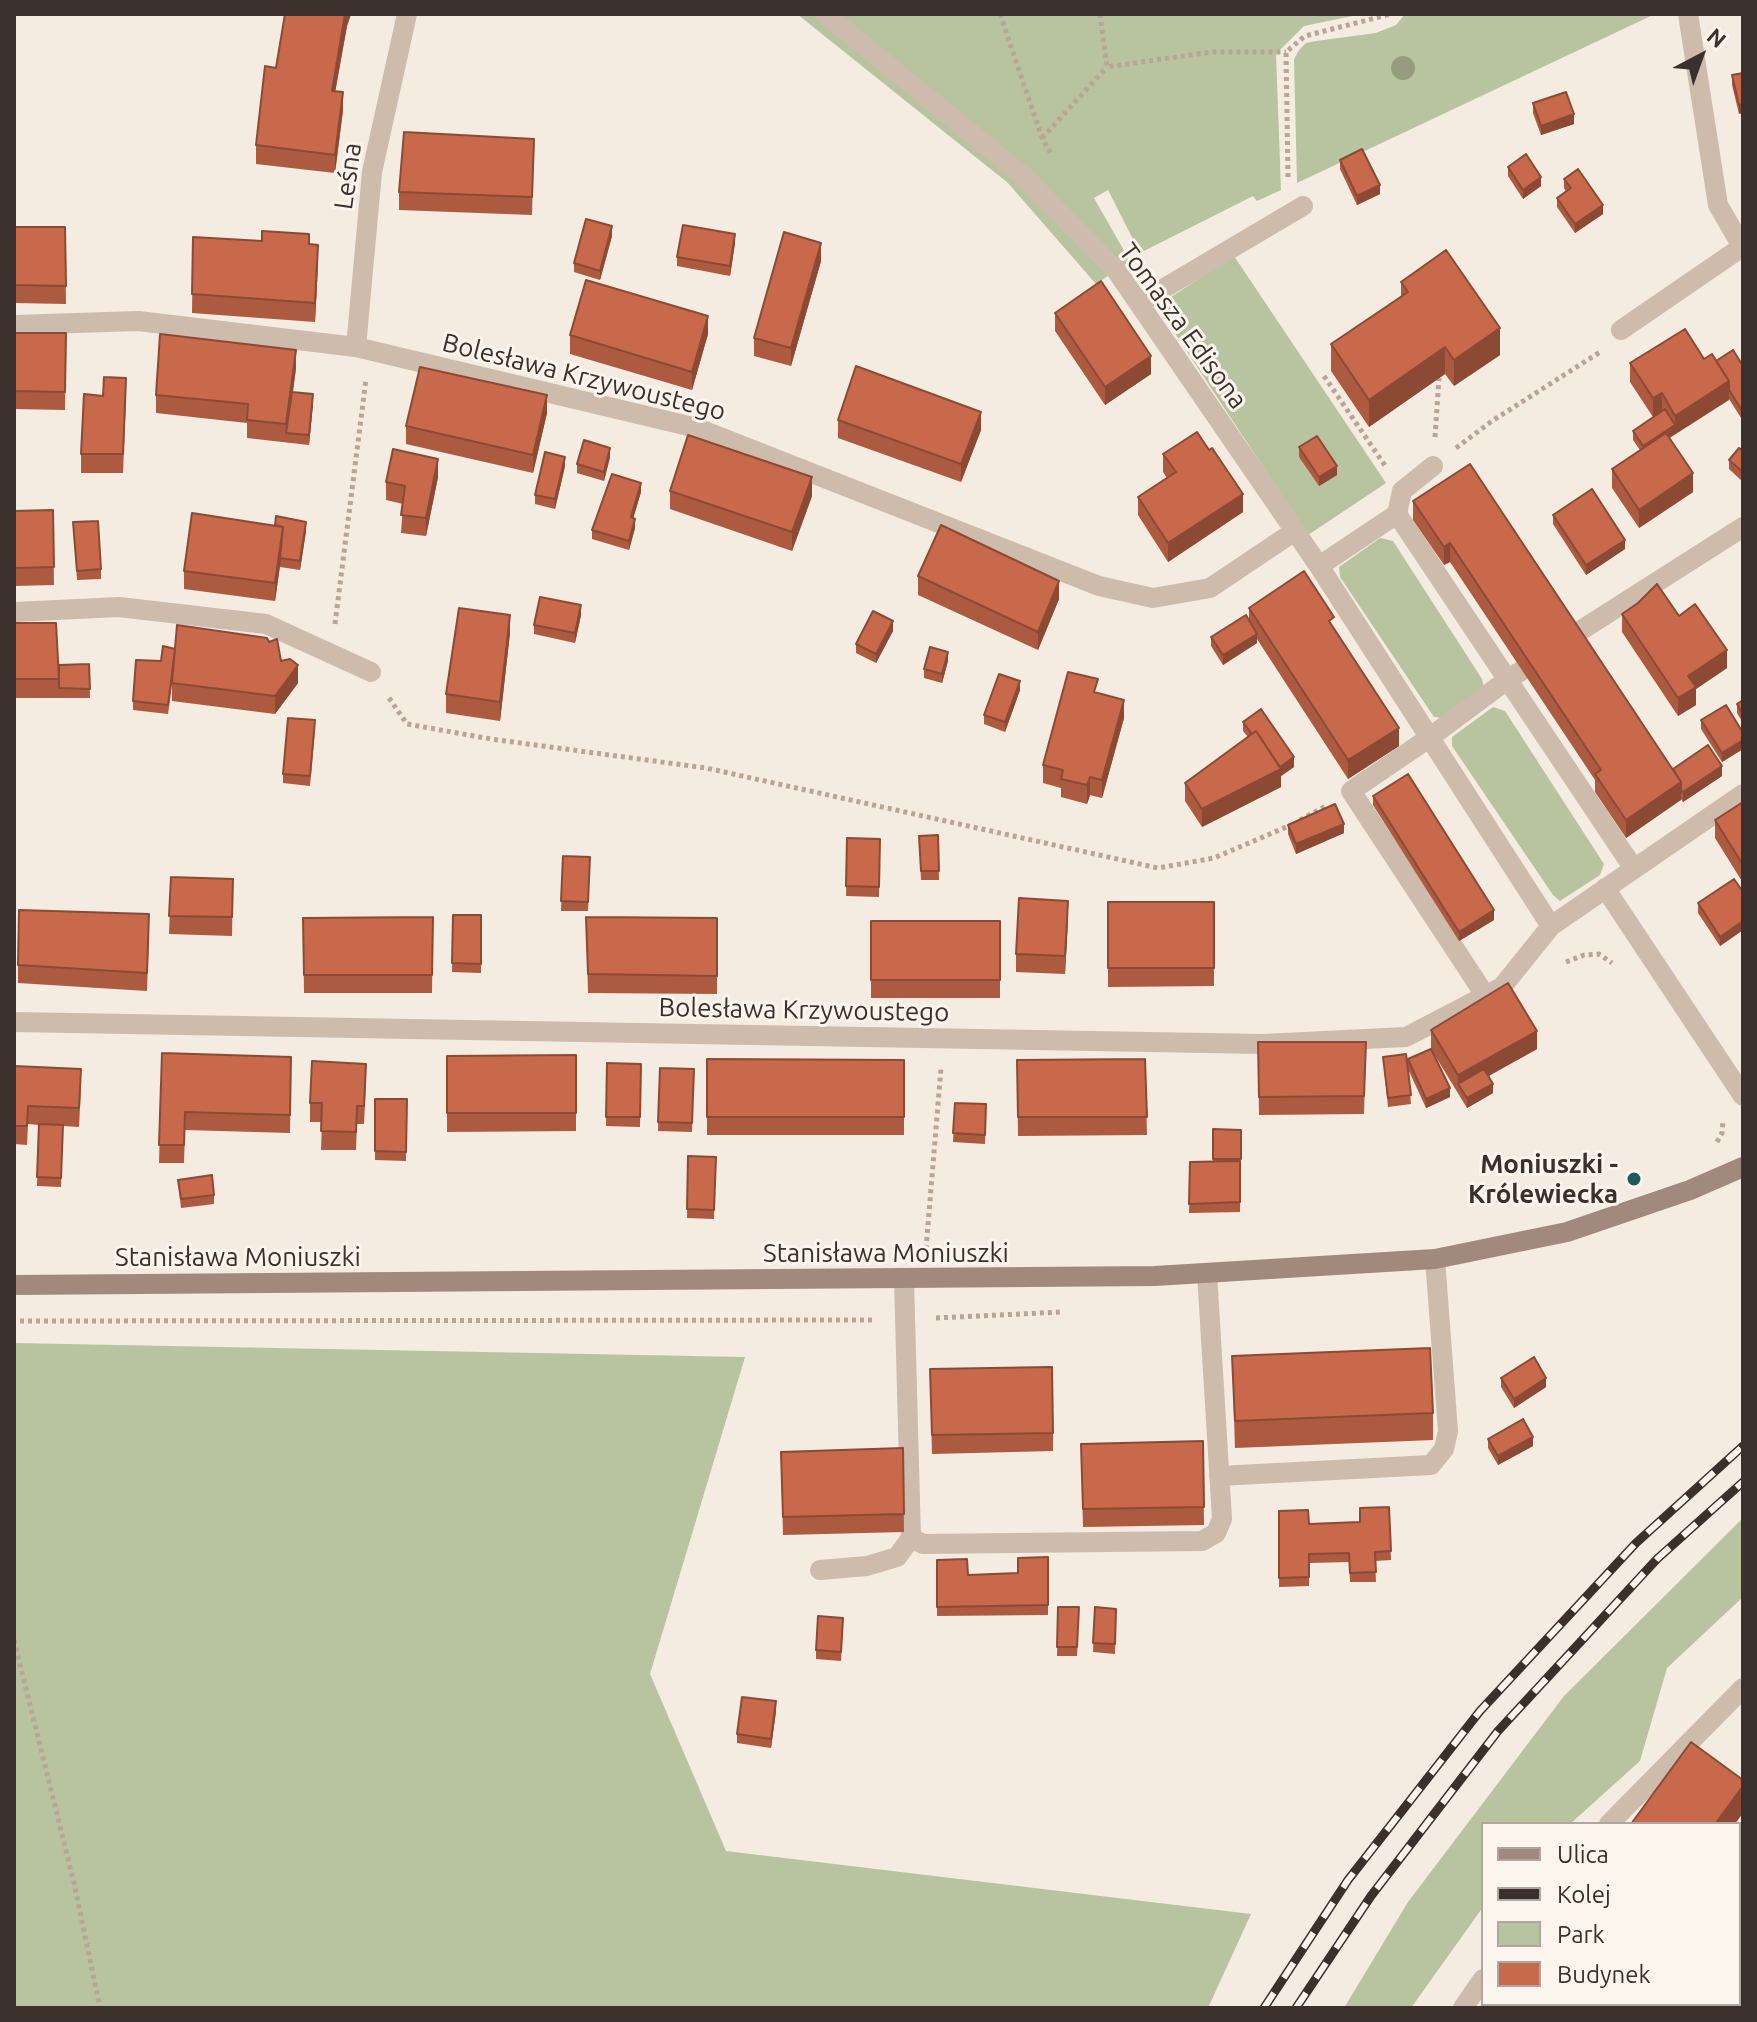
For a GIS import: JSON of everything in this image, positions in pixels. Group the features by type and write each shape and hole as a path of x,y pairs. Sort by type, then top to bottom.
{"street":[{"name":"Leśna","path":"362,349 372,172 407,14"},
{"name":"Tomasza Edisona","path":"825,14 1022,175 1116,270 1295,531"},
{"path":"1621,330 1743,247 1718,205 1688,14"},
{"path":"1139,303 1303,206"},
{"name":"Bolesława Krzywoustego","path":"14,325 138,321 362,349 697,428 1099,586 1153,598 1210,588 1295,531"},
{"path":"1319,566 1397,514 1402,491 1433,466"},
{"path":"1397,514 1514,676 1634,869"},
{"path":"1572,636 1743,527"},
{"path":"1295,531 1551,926"},
{"path":"14,612 119,607 266,624 371,672"},
{"path":"1485,995 1351,791 1514,676"},
{"name":"Bolesława Krzywoustego","path":"14,1022 1263,1044 1406,1037 1502,987 1551,926 1743,794"},
{"path":"1605,888 1743,1096"},
{"name":"Stanisława Moniuszki","path":"14,1285 1155,1276 1435,1259 1567,1232 1690,1190 1743,1167"},
{"path":"1219,1476 1431,1465 1444,1449 1448,1431 1435,1259"},
{"path":"911,1538 923,1544 1202,1541 1216,1533 1222,1519 1207,1273"},
{"path":"820,1570 867,1566 897,1557 911,1538 904,1279"},
{"path":"1611,1822 1743,1688"},
{"path":"1463,2008 1481,1982"}],"path":[{"path":"1000,14 1042,138 1057,166"},
{"path":"1100,14 1107,67"},
{"path":"1042,138 1107,67 1211,52 1286,52 1305,36 1391,14"},
{"path":"1286,52 1288,182 1303,206"},
{"path":"1433,466 1492,421 1619,340 1621,330"},
{"path":"332,653 362,349"},
{"path":"1324,376 1402,491"},
{"path":"1433,466 1439,378"},
{"path":"371,672 407,724 491,739 706,768 1158,868 1214,858 1291,825 1351,791"},
{"path":"1557,965 1584,955 1599,954 1610,960 1619,972"},
{"path":"926,1244 944,1039"},
{"path":"1715,1108 1724,1121 1716,1143"},
{"path":"14,1640 74,1883 100,2008"}],"green space":[{"path":"797,14 1362,14 1304,26 1276,54 1281,190 1257,201 1253,196 1140,253 1108,190 1094,198 1130,261 1096,284 1008,183"},
{"path":"1405,14 1655,14 1297,183 1294,59 1299,50 1306,43 1376,33 1396,25"},
{"path":"1234,256 1386,483 1308,535 1157,306"},
{"path":"1380,538 1393,541 1482,679 1484,688 1443,718 1434,717 1340,577 1339,567"},
{"path":"1493,707 1505,711 1604,864 1600,875 1560,901 1452,746 1452,737"},
{"path":"14,1343 745,1357 650,1674 726,1851 1251,1914 1208,2008 14,2008"},
{"path":"1743,1518 1743,1597 1667,1668 1640,1761 1572,1822 1481,1822 1481,1910 1411,2008 1344,2008 1408,1902 1564,1696"}],"building":[{"path":"285,14 345,14 332,91 343,92 335,155 256,145 265,66 276,68"},
{"path":"1743,73 1743,104 1739,105 1732,75"},
{"path":"1566,92 1574,114 1541,126 1533,103"},
{"path":"404,132 534,139 532,197 399,192"},
{"path":"1362,149 1380,185 1357,196 1340,160"},
{"path":"1526,154 1541,177 1523,190 1508,167"},
{"path":"1578,169 1603,205 1575,224 1557,198 1571,188 1564,179"},
{"path":"586,219 612,226 600,271 574,263"},
{"path":"683,225 735,234 730,266 677,257"},
{"path":"14,227 65,227 66,286 14,285"},
{"path":"262,231 309,234 309,244 318,245 315,303 192,294 193,237 262,241"},
{"path":"784,232 821,243 791,348 754,338"},
{"path":"1446,250 1500,328 1454,360 1445,347 1369,400 1331,344 1408,292 1401,282"},
{"path":"586,280 708,316 692,372 570,335"},
{"path":"1101,281 1151,356 1105,387 1055,313"},
{"path":"1685,329 1704,359 1712,354 1729,381 1675,416 1662,393 1653,398 1630,363"},
{"path":"14,333 66,333 65,392 14,391"},
{"path":"160,334 296,350 286,424 247,420 248,404 156,395"},
{"path":"1733,350 1743,366 1743,412 1716,361"},
{"path":"856,366 981,412 961,464 838,420"},
{"path":"420,367 547,395 533,455 406,426"},
{"path":"104,377 126,378 123,454 81,454 84,394 103,396"},
{"path":"292,392 313,394 309,435 286,433"},
{"path":"1665,409 1675,425 1643,446 1633,431"},
{"path":"1197,432 1209,450 1212,448 1243,494 1168,543 1138,497 1176,472 1163,454"},
{"path":"1666,433 1693,473 1639,510 1612,469"},
{"path":"688,435 812,477 792,532 670,491"},
{"path":"1317,436 1337,466 1319,477 1299,447"},
{"path":"584,440 610,448 604,472 577,464"},
{"path":"1739,448 1743,451 1743,472 1729,460"},
{"path":"393,449 438,459 426,518 401,515 405,486 386,482"},
{"path":"545,452 565,457 555,499 535,495"},
{"path":"1470,464 1681,782 1626,820 1595,774 1601,770 1450,543 1444,547 1413,501"},
{"path":"612,474 641,483 631,517 635,519 629,541 592,530"},
{"path":"1592,489 1625,540 1586,565 1553,515"},
{"path":"53,510 54,567 14,568 14,511"},
{"path":"192,513 283,527 275,583 184,571"},
{"path":"276,516 306,522 300,561 280,558 283,527 275,525"},
{"path":"98,521 101,569 77,571 73,522"},
{"path":"941,525 1059,581 1038,632 918,576"},
{"path":"1304,571 1334,617 1329,621 1399,728 1348,760 1249,608"},
{"path":"1657,584 1679,616 1695,604 1727,650 1688,676 1696,687 1678,698 1622,614"},
{"path":"540,597 581,605 575,633 534,625"},
{"path":"459,608 510,615 500,702 446,694"},
{"path":"873,611 893,621 876,654 856,644"},
{"path":"1246,615 1257,634 1223,655 1211,637"},
{"path":"14,623 56,623 59,679 14,679"},
{"path":"177,625 267,638 269,642 277,639 281,661 290,659 298,665 275,696 172,683"},
{"path":"163,646 175,649 168,705 133,701 136,660 161,661"},
{"path":"930,647 948,652 942,674 924,669"},
{"path":"89,664 90,689 59,688 59,665"},
{"path":"1068,672 1098,679 1094,692 1124,700 1102,780 1090,777 1087,785 1061,779 1063,770 1043,765"},
{"path":"999,674 1020,681 1005,722 984,715"},
{"path":"1743,700 1743,714 1737,704"},
{"path":"1726,705 1743,733 1743,740 1722,753 1701,720"},
{"path":"1261,709 1294,757 1280,767 1256,731 1252,734 1243,722"},
{"path":"288,718 315,720 310,776 283,774"},
{"path":"1256,731 1281,769 1202,809 1185,783"},
{"path":"1708,745 1722,766 1683,792 1673,769"},
{"path":"1408,774 1494,910 1459,932 1373,796"},
{"path":"1743,802 1743,865 1715,820"},
{"path":"1335,804 1344,824 1296,844 1288,825"},
{"path":"938,835 939,871 921,871 919,836"},
{"path":"847,838 880,839 879,887 846,886"},
{"path":"563,856 590,857 588,902 561,901"},
{"path":"171,877 233,879 232,917 169,916"},
{"path":"1734,879 1743,892 1743,921 1720,937 1698,903"},
{"path":"1019,898 1068,901 1065,956 1016,954"},
{"path":"1108,902 1214,902 1214,968 1108,968"},
{"path":"19,910 149,914 147,973 18,965"},
{"path":"453,915 481,915 481,964 452,963"},
{"path":"433,917 432,975 304,975 303,918"},
{"path":"586,917 717,918 717,976 588,974"},
{"path":"871,921 1000,921 1000,980 871,980"},
{"path":"1508,983 1537,1031 1458,1075 1431,1030"},
{"path":"1258,1042 1366,1042 1364,1096 1259,1097"},
{"path":"1431,1049 1450,1088 1426,1099 1408,1059"},
{"path":"162,1053 291,1057 290,1115 185,1112 184,1145 159,1145"},
{"path":"1406,1054 1411,1095 1388,1098 1383,1057"},
{"path":"576,1055 576,1113 447,1113 447,1056"},
{"path":"707,1059 904,1060 904,1117 707,1117"},
{"path":"1145,1059 1147,1117 1018,1117 1017,1060"},
{"path":"312,1061 366,1064 364,1106 357,1106 356,1132 321,1131 322,1103 310,1103"},
{"path":"607,1063 641,1064 640,1117 606,1117"},
{"path":"14,1066 81,1069 79,1108 28,1106 27,1126 14,1126"},
{"path":"660,1068 694,1069 692,1123 658,1122"},
{"path":"1484,1069 1493,1084 1467,1098 1458,1084"},
{"path":"375,1099 407,1099 406,1152 375,1151"},
{"path":"955,1103 986,1104 985,1135 953,1133"},
{"path":"39,1124 63,1125 61,1178 37,1177"},
{"path":"1213,1129 1241,1130 1241,1159 1213,1159"},
{"path":"688,1156 716,1157 714,1210 687,1209"},
{"path":"1240,1161 1240,1202 1189,1204 1190,1162"},
{"path":"212,1175 214,1195 181,1199 178,1180"},
{"path":"1430,1348 1433,1413 1235,1421 1232,1356"},
{"path":"1534,1357 1546,1378 1514,1399 1501,1378"},
{"path":"1052,1367 1053,1433 932,1435 930,1369"},
{"path":"1523,1419 1533,1437 1498,1456 1488,1439"},
{"path":"1203,1441 1204,1507 1083,1509 1081,1444"},
{"path":"903,1448 904,1514 783,1517 781,1452"},
{"path":"1389,1507 1391,1551 1375,1552 1376,1572 1350,1573 1349,1553 1309,1554 1309,1577 1279,1578 1279,1511 1308,1510 1309,1524 1360,1522 1360,1508"},
{"path":"1048,1557 1048,1605 937,1607 937,1560 967,1559 968,1575 1018,1573 1018,1558"},
{"path":"1058,1607 1079,1607 1077,1647 1057,1647"},
{"path":"1095,1607 1116,1609 1115,1644 1093,1643"},
{"path":"818,1616 843,1618 841,1652 816,1650"},
{"path":"742,1697 776,1701 771,1739 737,1734"},
{"path":"1691,1742 1743,1780 1743,1786 1716,1822 1632,1822"},
{"path":"1530,2006 1533,2008 1496,2008"},
{"path":"1691,2006 1719,2006 1718,2008"}],"railway":[{"path":"1264,2008 1348,1880 1480,1711 1636,1543 1743,1446"},
{"path":"1296,2008 1371,1896 1498,1731 1657,1559 1743,1482"}],"place":[{"name":"Moniuszki - Królewiecka","path":"1634,1179"}]}
